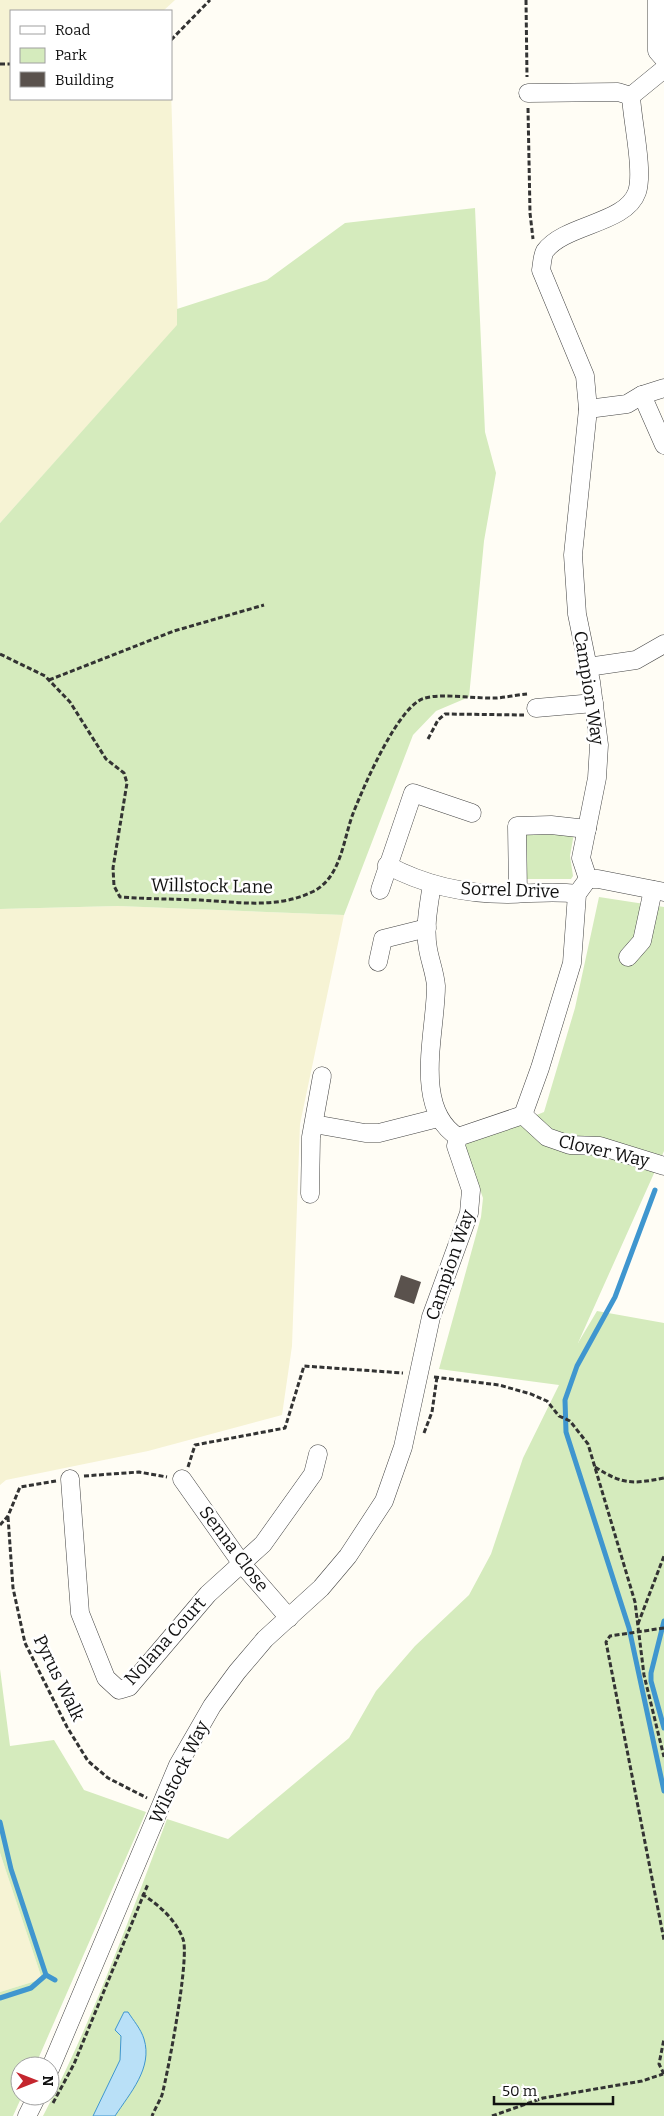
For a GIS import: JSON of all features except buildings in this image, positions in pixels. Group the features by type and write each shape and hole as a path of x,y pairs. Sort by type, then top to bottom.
{"street":[{"path":"657,0 657,52 664,59"},
{"path":"631,96 664,70"},
{"path":"528,93 618,92 631,96"},
{"path":"544,252 556,242 630,206 637,192 640,177 631,96"},
{"name":"Campion Way","path":"544,252 541,270 585,376 588,409 573,555 577,614 594,703 599,762 582,858 588,879"},
{"path":"588,409 627,404 642,395 664,388"},
{"path":"642,395 664,445"},
{"path":"588,667 636,660 664,644"},
{"path":"531,705 594,703"},
{"path":"380,890 413,793 472,812"},
{"path":"518,893 517,826 551,825 587,829"},
{"name":"Sorrel Drive","path":"388,865 432,884 470,892 518,893 562,891 577,894"},
{"path":"432,884 427,928 427,947 436,984 431,1028 431,1086 438,1118 443,1125 458,1137 524,1115 572,964 577,894 588,879 598,879 659,891 642,941 628,957"},
{"path":"378,962 383,940 427,928"},
{"path":"310,1194 314,1124 322,1076"},
{"name":"Clover Way","path":"524,1115 547,1137 570,1145 600,1146 664,1166"},
{"path":"314,1124 365,1133 379,1133 438,1118"},
{"name":"Campion Way","path":"417,1374 431,1317 470,1213 470,1190 456,1146 458,1137"},
{"name":"Wilstock Way","path":"55,2056 178,1765 212,1706 252,1654 321,1588 348,1556 384,1502 402,1447 417,1374"},
{"path":"242,1564 263,1544 313,1474 318,1454"},
{"name":"Nolana Court","path":"70,1479 80,1613 106,1678 119,1690 129,1687 208,1594 242,1564"},
{"name":"Senna Close","path":"182,1479 242,1564 289,1618"},
{"path":"27,2116 39,2106"}],"path":[{"path":"172,39 210,0"},
{"path":"526,0 530,213 534,243 544,252"},
{"path":"49,680 174,631 264,605"},
{"name":"Willstock Lane","path":"0,654 49,680 70,702 106,758 124,773 127,783 116,842 114,886 120,896 158,900 274,903 312,892 326,883 335,868 353,812 368,779 398,720 410,706 424,698 498,698 531,705"},
{"path":"428,739 438,720 445,714 531,705"},
{"path":"0,1525 8,1516 20,1488 102,1474 139,1472 182,1479 191,1461 194,1445 285,1428 304,1366 417,1374 499,1385 531,1394 546,1401 559,1416 570,1420 588,1444 635,1602 638,1625"},
{"path":"595,1467 615,1480 639,1482 664,1478"},
{"name":"Pyrus Walk","path":"8,1516 13,1588 25,1643 67,1727 88,1761 108,1778 161,1805"},
{"path":"664,1556 637,1632 644,1675 664,1757"},
{"path":"664,1628 610,1636 606,1642 664,1940"},
{"path":"60,2082 74,2064 150,1877"},
{"path":"126,1885 161,1907 184,1940 182,1975 174,2038 161,2096 152,2116"},
{"path":"492,2116 543,2098 642,2081 664,2074 659,2064 664,2039"}],"shaded area":[{"path":"0,0 175,0 164,10 10,10 10,100 171,100 178,325 0,523"},
{"path":"118,906 344,915 300,1124 292,1346 282,1415 148,1451 6,1480 0,1485 0,909"},
{"path":"0,1853 42,1979 0,1992"}],"green space":[{"path":"475,208 485,432 496,473 484,541 469,697 436,711 413,735 344,915 118,906 0,909 0,523 177,325 177,309 267,280 345,223"},
{"path":"525,832 574,833 570,856 573,876 571,879 525,879"},
{"path":"599,897 664,907 664,1151 578,1343 597,1311 664,1323 664,2116 43,2116 48,2106 60,2106 60,2082 94,2006 167,1819 228,1839 349,1738 376,1691 415,1646 469,1595 491,1554 523,1458 559,1385 439,1369 481,1217 483,1198 464,1144 544,1112 575,1008"},
{"path":"0,1669 10,1746 54,1740 84,1790 146,1812 39,2056 10,2056 10,2106 18,2106 13,2116 0,2116 0,1992 42,1979 0,1853"}],"water":[{"path":"124,2012 128,2012 144,2039 146,2050 143,2070 115,2116 93,2116 120,2060 121,2036 115,2030"}],"waterway":[{"path":"655,1190 615,1297 577,1366 565,1400 566,1432 629,1628 664,1791"},
{"path":"664,1621 651,1673 651,1681 664,1728"},
{"path":"0,1822 11,1869 46,1975 55,1980"},
{"path":"0,1998 31,1988 46,1975"}]}
